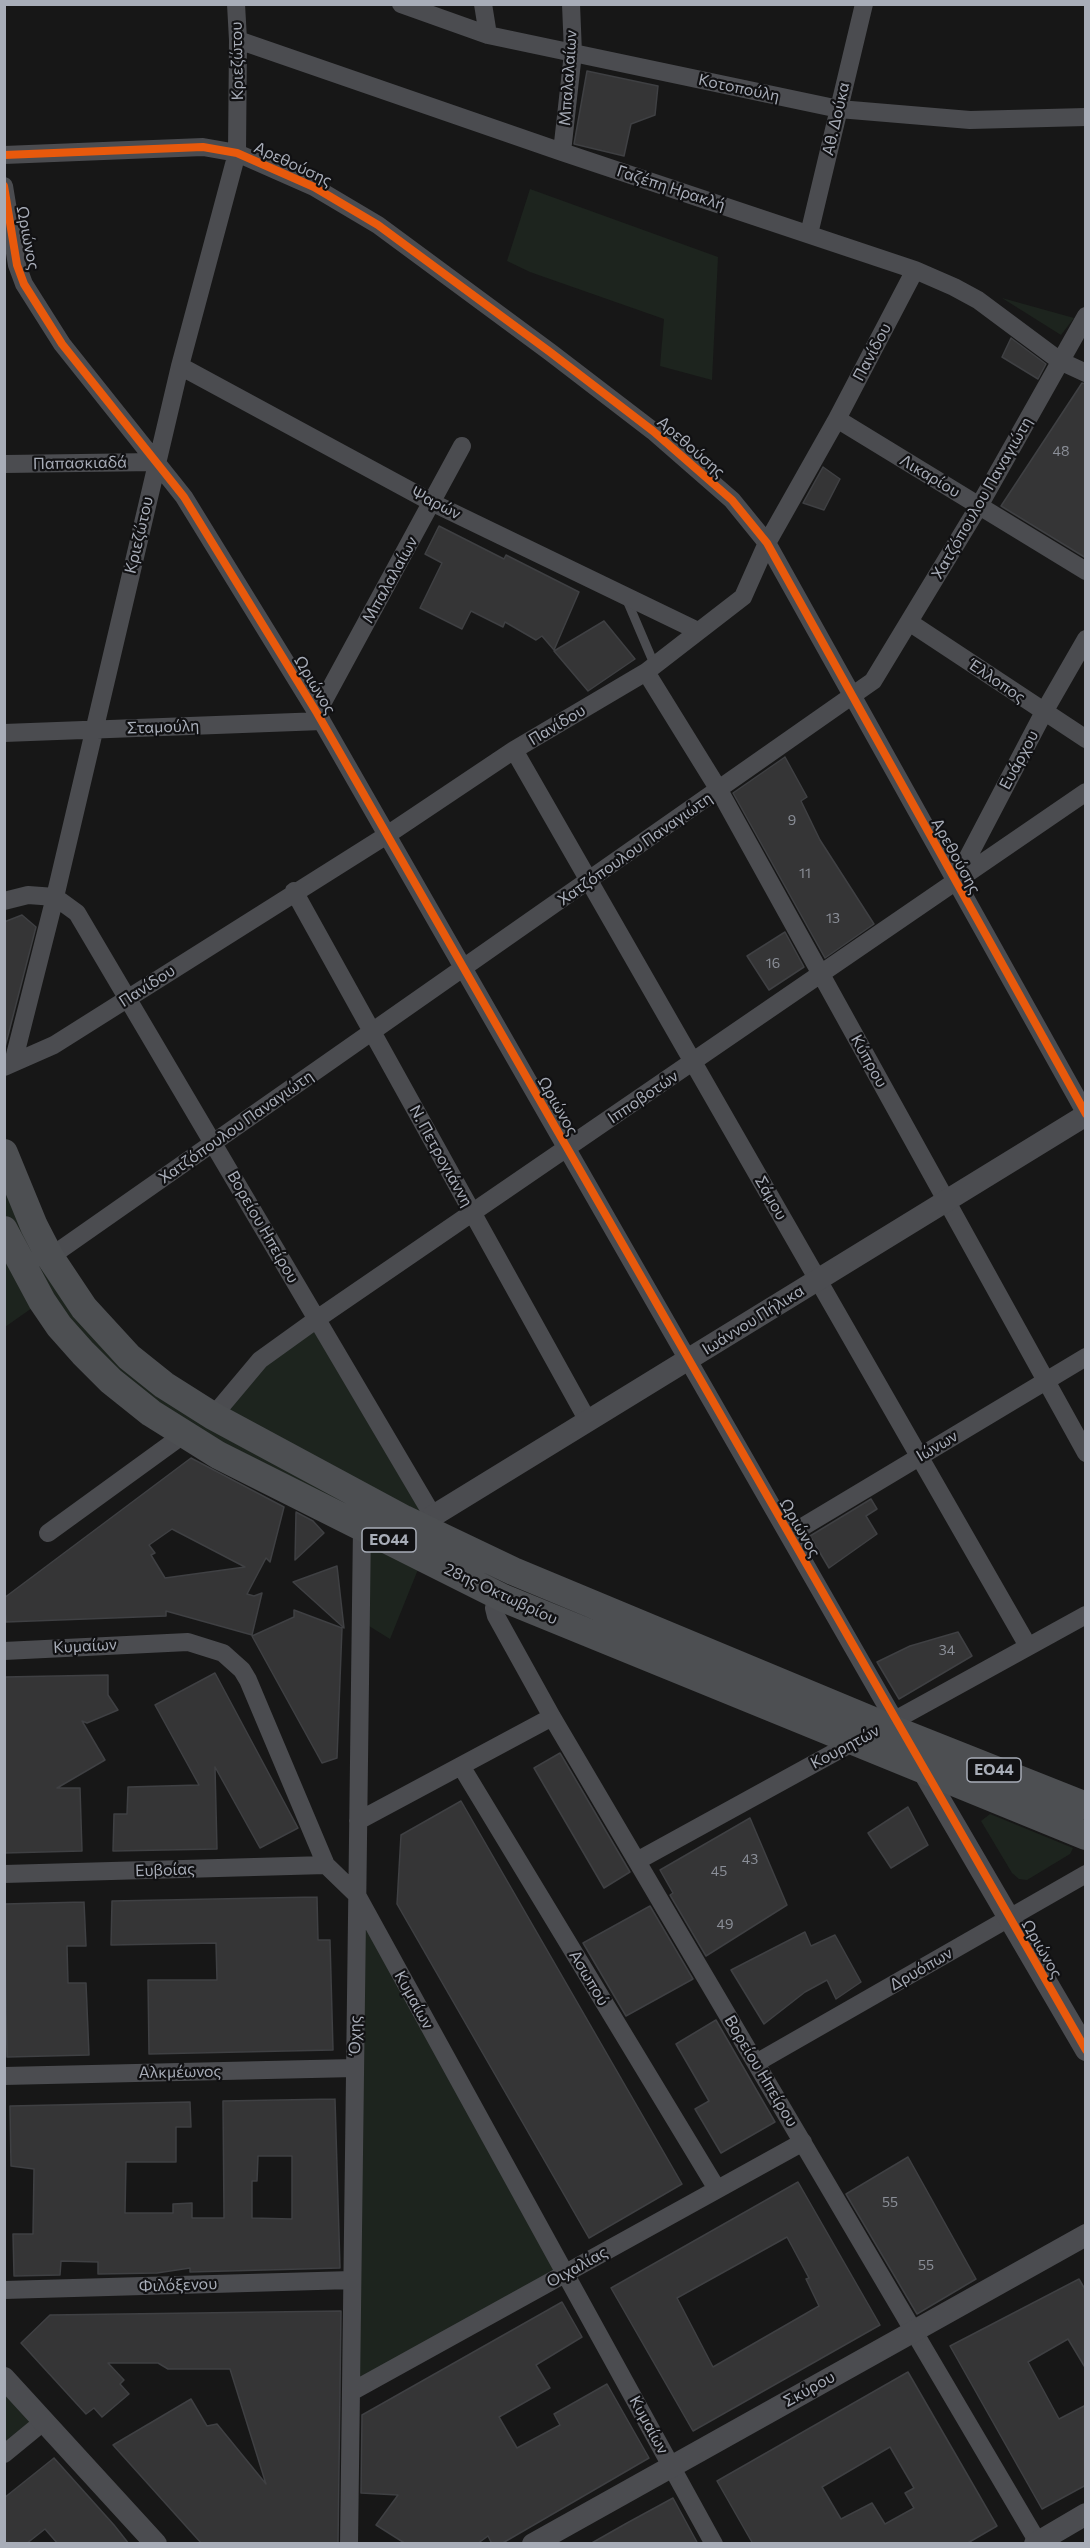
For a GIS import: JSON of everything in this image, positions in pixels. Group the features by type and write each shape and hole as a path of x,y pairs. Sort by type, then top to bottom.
{"main road":[{"name":"ΕΟ44","path":"4,1153 34,1226 50,1257"},
{"name":"28ης Οκτωβρίου","path":"4,1230 27,1276 59,1326 111,1381 183,1435 268,1481 497,1595 856,1741 924,1772 1086,1836"},
{"name":"28ης Οκτωβρίου","path":"50,1257 84,1308 129,1357 164,1385 213,1416 430,1523 513,1571 1086,1806"}],"street":[{"name":"Κριεζώτου","path":"9,1065 55,897 156,462 237,153 236,4"},
{"name":"Κοτοπούλη","path":"401,4 488,35 839,108 970,120 1086,117"},
{"path":"483,4 488,35"},
{"name":"Μπαλαλαίων","path":"562,152 573,53 572,4"},
{"name":"Αθ. Δούκα","path":"809,234 864,4"},
{"name":"Γαζέπη Ηρακλή","path":"238,40 562,152 915,270 954,286 978,300 1060,361 1086,373"},
{"name":"Αρεθούσης","path":"4,155 203,147 237,153 323,192 378,225 456,281 653,431 732,500 767,543 1086,1115"},
{"name":"Ωριώνος","path":"4,186 17,265 24,284 62,344 194,512 319,717 789,1535 894,1726 924,1772 1086,2050"},
{"name":"Πανίδου","path":"9,1065 54,1045 294,891 387,835 514,750 651,669 743,597 767,543 837,419 915,270"},
{"name":"Χατζόπουλου Παναγιώτη","path":"50,1257 873,681 979,506 1086,316"},
{"name":"Ψαρών","path":"180,366 432,503 624,593 698,631"},
{"name":"Λικαρίου","path":"837,419 1086,571"},
{"name":"Μπαλαλαίων","path":"319,717 462,446"},
{"name":"Παπασκιαδά","path":"4,464 156,462"},
{"name":"Έλλοπος","path":"909,622 1086,739"},
{"name":"Ευάρχου","path":"955,882 1044,712 1086,639"},
{"name":"Κύπρου","path":"651,669 1086,1454"},
{"name":"Σταμούλη","path":"4,733 319,717"},
{"name":"Σάμου","path":"514,750 1028,1646"},
{"name":"Ιπποβοτών","path":"213,1416 260,1360 317,1319 474,1214 1086,792"},
{"name":"Ν. Πετρογιάννη","path":"294,891 588,1421"},
{"path":"4,901 28,895 55,897"},
{"name":"Βορείου Ηπείρου","path":"55,897 77,913 128,998 317,1319 430,1523"},
{"name":"Ιωάννου Πήλικα","path":"430,1523 588,1421 1086,1115"},
{"name":"Ιώνων","path":"789,1535 1086,1357"},
{"path":"48,1533 183,1435"},
{"name":"Όχης","path":"349,2544 362,1526"},
{"name":"Βορείου Ηπείρου","path":"497,1595 494,1608 496,1616 552,1717 915,2330 1037,2543"},
{"name":"Κουρητών","path":"637,1861 856,1741 894,1726 1028,1646 1086,1615"},
{"name":"Κυμαίων","path":"4,1651 188,1642 223,1653 249,1680 326,1865 357,1895 714,2544"},
{"path":"358,1821 552,1717"},
{"name":"Ασωπού","path":"461,1766 717,2189"},
{"name":"Ευβοίας","path":"4,1874 326,1865"},
{"name":"Δρυόπων","path":"756,2063 1086,1874"},
{"name":"Αλκμέωνος","path":"4,2076 355,2068"},
{"name":"Οιχαλίας","path":"351,2392 803,2142"},
{"name":"Σκύρου","path":"533,2544 1086,2235"},
{"name":"Φιλόξενου","path":"4,2290 352,2280"},
{"path":"4,2378 156,2544"},
{"path":"4,2454 43,2422"},
{"path":"1037,2543 1086,2514"}],"lane":[{"path":"624,593 651,669"},
{"path":"239,1475 258,1485"}],"shaded area":[{"path":"530,189 718,257 712,380 660,366 664,319 530,272 507,261"},
{"path":"1002,298 1074,318 1061,335"},
{"path":"4,1153 66,1283 213,1415 317,1319 433,1516 423,1557 390,1639 369,1626 362,1526 183,1435 42,1301 5,1327"},
{"path":"990,1814 1073,1848 1070,1854 1027,1880 1019,1879 1012,1873 981,1821"},
{"path":"357,1895 565,2273 351,2392"},
{"path":"4,2378 43,2422 4,2454"}],"building":[{"path":"587,71 658,86 655,115 631,124 624,156 574,144"},
{"path":"1011,338 1046,364 1038,379 1002,357"},
{"path":"1082,383 1086,384 1086,558 1001,506"},
{"path":"823,467 840,479 824,510 803,503"},
{"path":"439,526 504,559 506,555 579,592 554,650 542,636 536,640 505,622 503,627 471,611 462,629 420,608 442,563 425,554"},
{"path":"604,621 635,659 588,691 554,651"},
{"path":"785,757 807,797 801,801 820,840 874,924 825,958 733,793"},
{"path":"22,915 36,927 4,1051 4,922"},
{"path":"785,932 804,967 769,990 747,956"},
{"path":"191,1458 284,1507 270,1562 266,1558 247,1594 254,1596 262,1593 252,1635 166,1611 166,1616 6,1622 4,1598","holes":["172,1529 245,1567 165,1578 151,1555 155,1553 149,1545"]},
{"path":"871,1499 877,1509 866,1516 877,1534 829,1568 810,1536"},
{"path":"296,1512 313,1521 324,1533 295,1560"},
{"path":"337,1566 344,1628 293,1582"},
{"path":"294,1610 342,1628 337,1758 322,1763 252,1636 294,1617"},
{"path":"958,1632 972,1656 899,1699 877,1662 910,1646"},
{"path":"215,1673 298,1828 260,1848 215,1767 217,1849 113,1851 114,1814 127,1814 128,1787 199,1785 155,1705"},
{"path":"108,1675 108,1695 118,1710 87,1723 82,1721 105,1760 57,1788 80,1788 82,1851 4,1853 4,1677"},
{"path":"560,1753 630,1872 604,1888 534,1768"},
{"path":"461,1801 682,2184 589,2238 397,1904 401,1835"},
{"path":"908,1807 928,1845 891,1868 868,1833"},
{"path":"750,1818 787,1905 706,1956 670,1895 673,1893 660,1870"},
{"path":"317,1897 318,1940 330,1940 333,2050 149,2054 148,1980 217,1980 216,1943 111,1945 112,1901"},
{"path":"84,1902 86,1946 67,1946 68,1983 86,1983 89,2055 7,2057 4,1904"},
{"path":"650,1906 693,1979 626,2016 583,1943"},
{"path":"805,1932 811,1946 835,1935 861,1982 836,1999 827,1980 805,1992 764,2024 731,1970"},
{"path":"716,2020 775,2122 721,2153 695,2109 709,2101 676,2044"},
{"path":"335,2099 340,2268 190,2272 190,2268 157,2273 98,2274 98,2262 61,2261 60,2275 14,2276 13,2234 33,2234 34,2169 11,2166 10,2106 190,2102 191,2127 176,2127 176,2162 126,2162 125,2213 173,2213 173,2204 192,2203 192,2218 224,2218 223,2101","holes":["258,2156 292,2156 292,2219 252,2218 252,2181 257,2181"]},
{"path":"908,2157 976,2279 917,2314 846,2194"},
{"path":"798,2182 880,2325 693,2431 611,2288","holes":["787,2237 809,2278 806,2279 819,2306 713,2367 677,2298"]},
{"path":"1079,2279 1086,2291 1086,2369 1068,2339 1028,2362 1059,2419 1086,2405 1086,2485 1042,2509 950,2346"},
{"path":"562,2302 582,2337 536,2365 550,2388 499,2417 517,2448 560,2425 554,2414 607,2384 649,2458 501,2544 492,2544 488,2536 477,2544 406,2544 376,2525 398,2495 361,2493 362,2415"},
{"path":"341,2311 338,2544 202,2544 113,2445 191,2399 207,2426 217,2424 266,2484 230,2369 168,2369 158,2363 108,2363 124,2380 120,2384 129,2394 102,2417 94,2408 86,2414 21,2343 50,2315"},
{"path":"908,2372 997,2526 966,2544 753,2544 717,2481","holes":["890,2447 914,2488 905,2493 914,2508 885,2524 872,2503 841,2519 822,2487"]},
{"path":"54,2458 129,2544 58,2544 45,2529 26,2544 4,2544 4,2498"},
{"path":"673,2498 698,2544 590,2544 627,2523"}],"cycle path":[{"path":"4,155 203,147 237,153 314,187 378,225 550,352 653,431 732,500 767,543 1086,1114"},
{"path":"4,186 17,265 24,284 62,344 184,497 317,713 1086,2050"}]}
